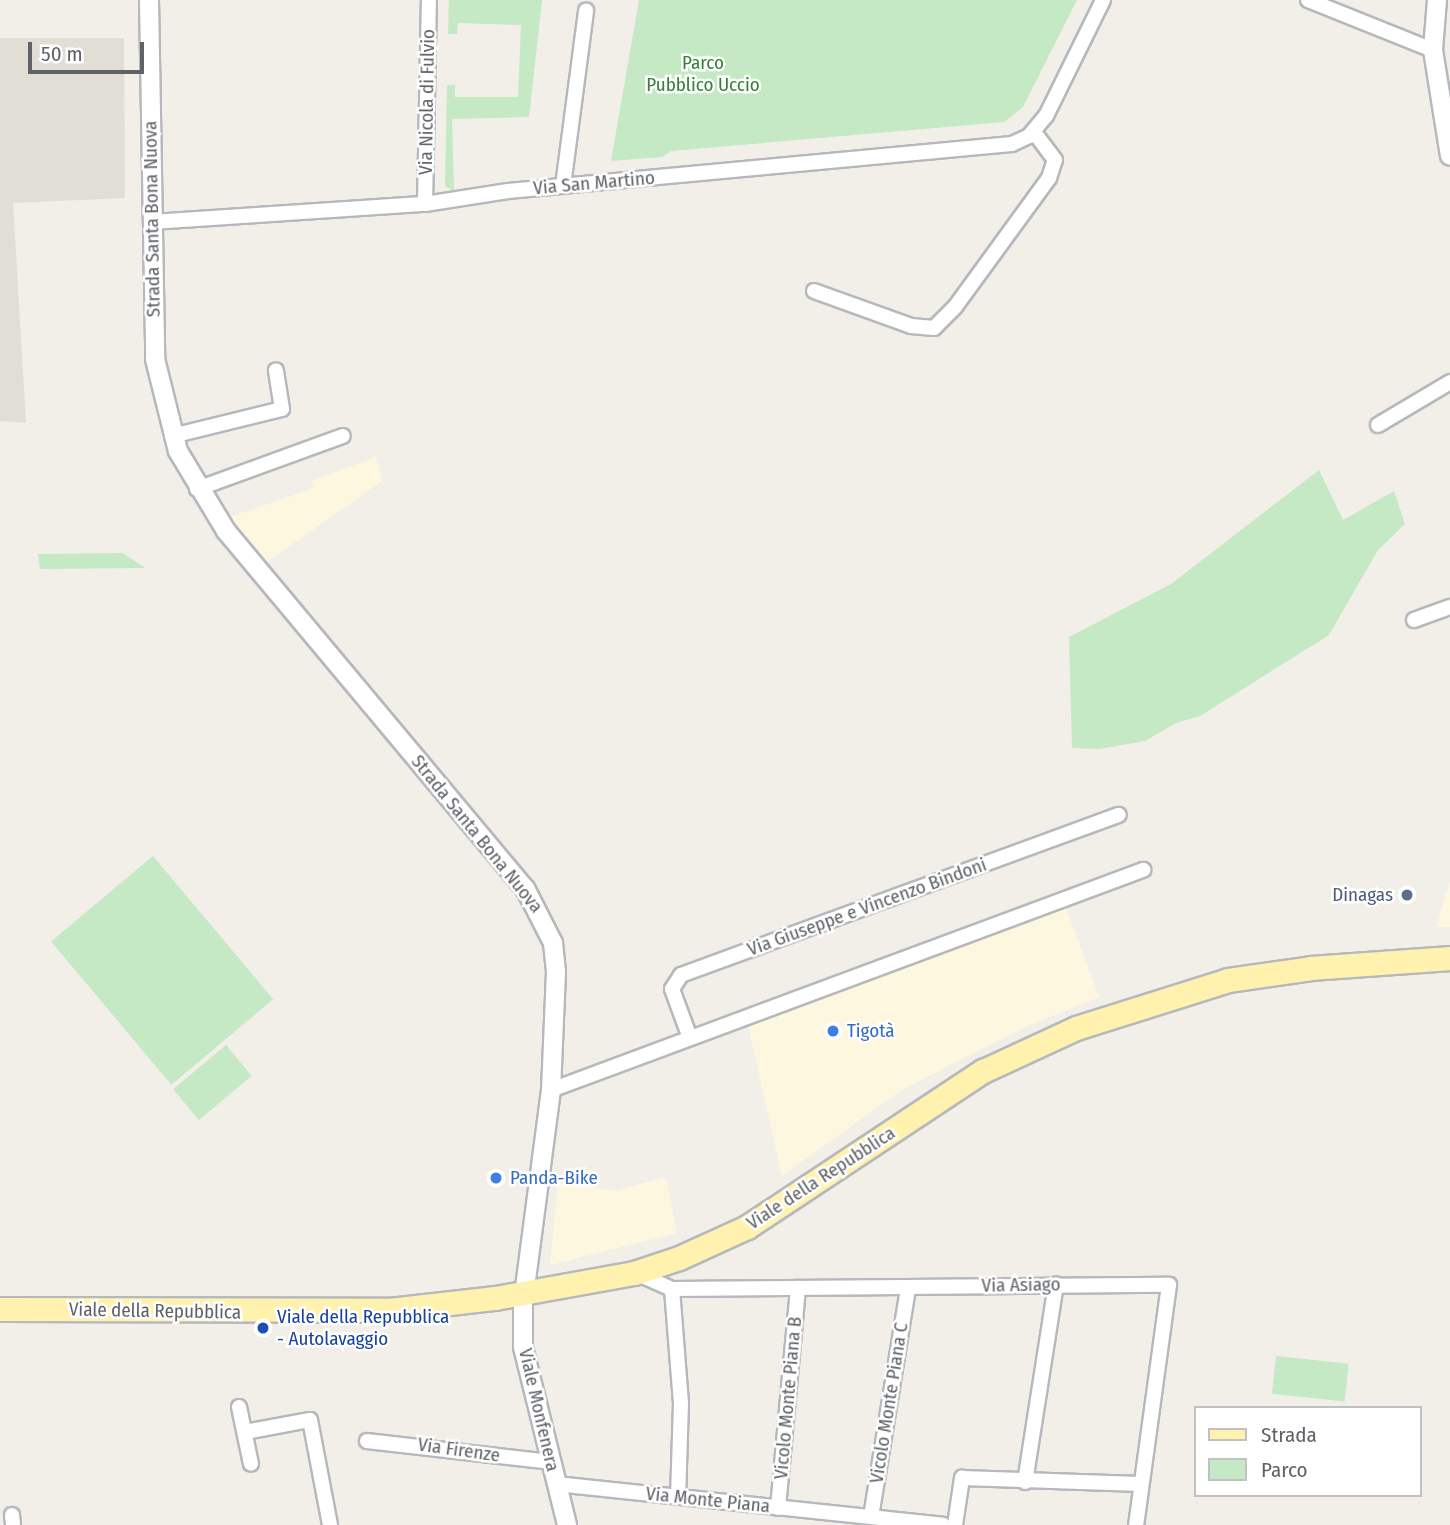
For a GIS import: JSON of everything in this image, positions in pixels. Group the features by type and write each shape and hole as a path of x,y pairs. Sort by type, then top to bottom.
{"main road":[{"name":"Viale della Repubblica","path":"0,1309 332,1313 525,1293 634,1273 679,1258 747,1227 983,1071 1076,1028 1227,980 1311,968 1450,958"}],"street":[{"name":"Strada Santa Bona Nuova","path":"149,0 155,359 172,436 197,489 226,531 536,905 555,957 551,1090 525,1293"},
{"name":"Via Nicola di Fulvio","path":"425,204 429,0"},
{"path":"814,291 911,326 934,328 955,307 1049,178 1055,160 1034,132 1103,0"},
{"path":"1308,0 1433,50"},
{"path":"1437,0 1433,50 1450,156"},
{"path":"563,187 586,11"},
{"name":"Via San Martino","path":"152,222 425,204 563,187 963,152 1012,144 1034,132"},
{"path":"172,436 282,408 276,370"},
{"path":"1378,425 1450,382"},
{"path":"197,489 343,436"},
{"path":"1414,620 1450,607"},
{"name":"Via Giuseppe e Vincenzo Bindoni","path":"690,1038 673,989 681,975 1119,815"},
{"path":"551,1090 1143,870"},
{"name":"Via Asiago","path":"634,1273 672,1289 1169,1284 1136,1525"},
{"path":"1025,1482 1056,1284"},
{"name":"Vicolo Monte Piana B","path":"778,1507 798,1288"},
{"name":"Vicolo Monte Piana C","path":"871,1517 908,1288"},
{"path":"672,1289 681,1403 678,1496"},
{"name":"Viale Monfenera","path":"525,1293 523,1347 567,1525"},
{"path":"239,1407 251,1464"},
{"path":"245,1432 310,1420 330,1525"},
{"name":"Via Firenze","path":"368,1441 550,1462"},
{"path":"955,1525 962,1478 1141,1484"},
{"name":"Via Monte Piana","path":"556,1484 943,1525"}],"shaded area":[{"path":"0,38 124,38 125,198 13,203 26,423 0,421"},
{"path":"376,457 382,481 267,562 230,517 314,488 311,481"},
{"path":"1450,881 1450,927 1436,927"},
{"path":"1065,906 1099,997 1025,1027 900,1091 782,1176 748,1025"},
{"path":"666,1177 677,1233 550,1265 558,1181 615,1191"}],"green space":[{"path":"449,0 542,0 529,117 452,119 454,191 445,186 447,85 455,85 455,97 518,97 521,25 458,23 457,34 448,34"},
{"name":"Parco Pubblico Uccio","path":"639,0 1077,0 1023,107 1004,122 671,151 662,157 611,161"},
{"path":"1319,470 1343,520 1394,491 1405,524 1378,550 1329,635 1200,716 1176,723 1145,741 1099,749 1072,748 1069,637 1171,584"},
{"path":"123,553 145,568 40,569 38,554"},
{"path":"153,856 273,999 171,1085 51,941"},
{"path":"226,1045 252,1076 199,1120 173,1089"},
{"path":"1276,1356 1349,1364 1345,1401 1272,1394"}],"place":[{"name":"Dinagas","path":"1407,895"},
{"name":"Tigotà","path":"833,1031"},
{"name":"Panda-Bike","path":"496,1178"},
{"name":"Viale della Repubblica - Autolavaggio","path":"263,1328"}]}
